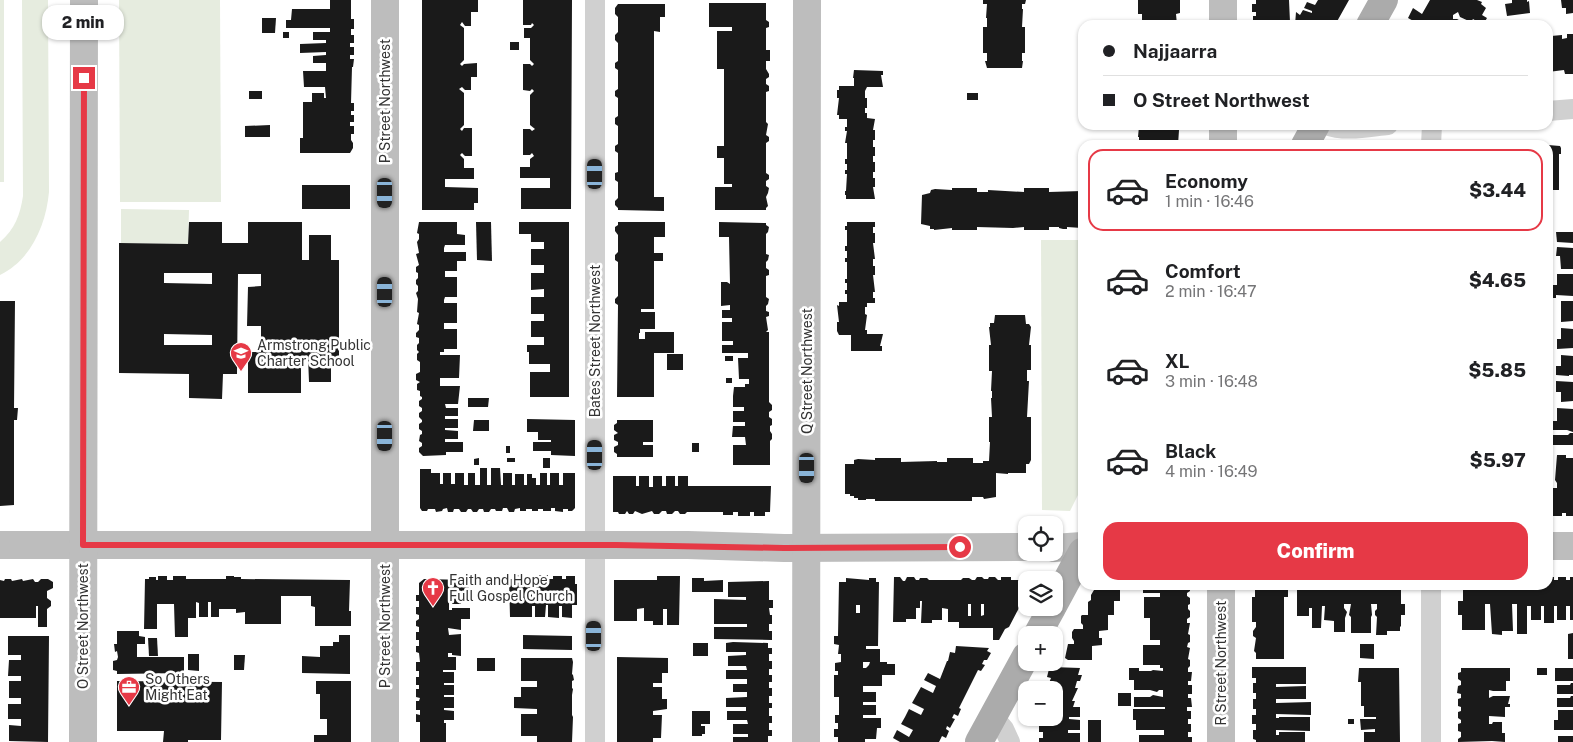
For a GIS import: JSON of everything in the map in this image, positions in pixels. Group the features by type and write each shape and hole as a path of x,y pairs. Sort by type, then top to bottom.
{"main road":[{"path":"1373,20 1384,0"},
{"path":"1063,587 1078,559"},
{"path":"979,742 1018,671"}],"street":[{"name":"O Street Northwest","path":"83,742 84,0"},
{"name":"P Street Northwest","path":"385,0 385,742"},
{"name":"Bates Street Northwest","path":"594,742 595,0"},
{"name":"Q Street Northwest","path":"806,742 807,0"},
{"path":"1223,0 1223,20"},
{"path":"1553,111 1573,109"},
{"path":"0,545 1018,547"},
{"path":"1063,547 1078,546"},
{"path":"1553,546 1573,546"},
{"name":"R Street Northwest","path":"1221,590 1221,742"},
{"path":"1431,590 1431,742"},
{"path":"993,716 1004,729 1010,742"}],"shaded area":[{"path":"0,0 4,0 4,182 0,182"},
{"path":"22,0 48,0 49,192 44,217 35,240 20,260 0,275 0,242 10,232 16,221 23,196"},
{"path":"119,0 220,0 221,202 120,202"},
{"path":"121,209 189,210 188,244 121,243"},
{"path":"1041,240 1078,240 1078,495 1070,511 1042,510"}],"building":[{"path":"330,0 351,0 351,19 354,19 354,29 351,29 351,35 354,35 354,43 350,43 350,47 354,47 354,55 350,55 350,59 354,59 351,103 354,103 354,111 351,111 351,115 354,115 354,122 350,122 350,126 354,126 354,134 351,134 353,148 350,153 300,153 300,138 303,138 303,102 312,102 312,93 324,93 324,98 326,98 325,87 304,87 303,71 326,71 326,63 313,63 313,56 326,55 326,52 300,53 300,44 326,43 326,40 313,40 313,32 330,32 330,28 286,28 286,20 291,20 292,9 330,9"},
{"path":"422,0 478,0 478,12 471,12 471,26 465,26 462,22 460,25 464,28 464,60 460,64 462,66 464,64 477,63 477,77 471,77 471,90 465,90 462,87 459,89 464,93 464,125 460,129 462,131 464,128 472,128 472,156 465,156 462,153 460,155 464,159 464,168 474,168 474,179 445,179 445,187 478,188 478,203 474,203 474,210 422,210"},
{"path":"523,0 572,0 571,209 521,209 521,188 550,188 550,178 520,178 520,167 530,167 530,159 534,156 532,153 530,155 523,155 523,129 530,129 532,131 535,129 530,125 530,95 534,91 532,89 530,91 523,90 523,64 530,64 532,66 534,64 530,60 530,38 524,38 524,28 531,28 534,25 532,23 531,25 523,25"},
{"path":"983,0 1026,0 1025,4 1022,4 1022,27 1025,27 1025,53 1022,53 1022,68 987,68 985,61 987,61 987,53 983,53 983,27 987,27 987,4 983,4"},
{"path":"1138,0 1180,0 1180,13 1176,14 1177,20 1142,20 1142,14 1138,14"},
{"path":"1256,0 1289,0 1290,20 1253,20 1256,12 1252,12 1252,4 1256,4"},
{"path":"1318,0 1349,0 1338,20 1295,20 1296,12 1300,15 1303,10 1312,13 1312,11 1304,8 1307,2 1315,5"},
{"path":"1430,0 1477,0 1482,2 1481,4 1486,8 1482,15 1487,18 1486,20 1467,20 1460,17 1458,12 1453,15 1453,19 1459,20 1412,20 1408,18 1413,8 1422,14"},
{"path":"1512,0 1529,1 1530,13 1507,16 1505,4 1512,3"},
{"path":"1561,0 1573,0 1573,13 1566,14 1566,8 1562,8"},
{"path":"709,3 766,3 766,20 769,22 769,27 766,28 766,50 770,50 770,61 766,61 769,77 766,79 766,84 769,86 769,91 766,92 766,122 768,124 766,135 769,137 769,141 766,143 766,173 769,175 769,179 766,181 766,186 769,188 766,197 768,206 766,210 715,210 715,187 732,187 732,184 724,184 724,158 717,158 717,146 724,146 724,69 717,69 717,31 732,31 732,27 709,27"},
{"path":"618,4 665,4 665,17 660,17 660,32 654,31 654,197 664,197 664,211 618,210 615,205 615,201 618,198 618,182 615,180 615,173 618,172 618,153 615,151 615,146 618,144 618,126 615,124 615,118 618,116 618,98 615,96 615,91 618,89 618,70 615,68 615,63 618,61 618,43 615,40 615,35 618,32 618,17 615,14 615,8"},
{"path":"262,18 276,18 275,33 262,33"},
{"path":"283,32 289,32 289,38 283,38"},
{"path":"1567,34 1573,34 1573,74 1565,74 1564,70 1553,71 1553,36 1562,35 1562,39 1567,38"},
{"path":"510,42 519,42 519,50 510,50"},
{"path":"854,70 883,71 883,75 881,75 883,87 867,87 865,91 867,108 865,108 865,113 867,113 867,118 875,119 873,147 875,147 875,156 873,156 873,162 875,162 875,172 873,172 873,178 875,178 875,187 873,187 875,199 846,199 845,195 847,143 845,143 847,131 845,131 845,127 847,127 847,119 839,119 839,115 837,115 839,98 837,98 837,90 839,90 839,86 854,86"},
{"path":"249,91 262,91 262,99 249,99"},
{"path":"967,93 978,93 978,100 967,100"},
{"path":"270,125 270,137 245,137 245,126"},
{"path":"1139,130 1179,130 1178,140 1139,140"},
{"path":"1553,145 1560,146 1561,148 1561,154 1559,154 1559,190 1553,190"},
{"path":"302,185 350,185 350,209 302,209"},
{"path":"952,188 977,188 977,192 988,192 988,190 1024,192 1024,188 1049,188 1049,192 1078,191 1078,228 1067,227 1067,229 1063,229 1049,227 1049,230 1024,230 1024,227 977,227 977,230 952,230 952,228 934,230 930,229 930,226 921,224 922,195 930,193 931,190 935,189 952,190"},
{"path":"189,222 222,222 222,243 248,243 248,222 302,222 302,260 309,260 309,235 331,235 331,260 339,260 339,357 331,357 331,382 309,382 308,357 301,357 301,393 248,393 248,352 261,352 261,326 247,326 248,287 261,286 261,274 238,274 237,374 223,374 222,399 189,398 189,374 119,373 119,243 188,244","holes":["164,273 212,273 212,284 164,283","164,334 212,335 212,345 164,345"]},
{"path":"419,222 457,222 457,234 465,235 465,245 445,245 444,248 444,252 466,252 466,261 457,261 457,271 445,271 445,277 457,277 457,297 445,297 444,303 457,303 457,323 444,323 444,329 457,329 457,349 444,349 444,352 440,352 440,355 460,355 459,378 440,378 440,386 460,386 458,404 445,404 446,408 458,408 458,416 445,416 445,419 458,419 458,428 445,428 445,430 458,431 458,439 445,439 445,442 463,442 463,452 446,452 446,455 423,456 419,452 419,448 422,446 422,443 419,441 422,431 419,429 419,424 422,420 419,417 419,413 422,411 422,408 419,406 419,401 422,397 420,396 420,391 417,390 417,384 420,382 416,380 416,374 420,372 420,362 417,360 419,338 416,337 416,333 419,330 419,325 417,324 419,313 417,312 418,299 416,293 418,286 416,280 418,273 416,272 416,267 419,265 416,254 419,253 417,242 419,234 417,233"},
{"path":"476,222 491,222 492,261 477,260"},
{"path":"519,222 569,222 569,397 530,397 530,372 550,372 550,364 529,364 529,352 527,352 527,345 544,345 544,337 531,337 531,321 544,321 544,314 531,314 531,297 544,297 544,289 531,290 531,273 544,273 544,265 531,265 531,249 544,249 544,242 531,242 531,234 519,234"},
{"path":"618,222 665,222 665,237 654,237 654,253 663,253 663,261 654,261 654,309 641,309 641,312 655,312 655,329 640,329 639,333 639,339 645,339 645,332 674,332 674,353 654,353 654,397 617,397 618,305 615,303 615,299 618,296 618,262 615,260 615,255 618,252 618,235 615,227 618,225"},
{"path":"719,222 766,223 769,227 766,234 766,254 769,255 766,268 769,270 769,275 766,276 766,297 769,299 766,311 769,312 769,316 766,317 768,330 766,332 769,332 769,402 772,405 772,410 769,412 769,417 772,419 772,425 770,426 772,439 770,441 770,465 733,465 733,445 746,445 745,437 732,437 733,426 745,426 745,422 733,422 733,411 744,411 744,407 733,407 733,396 734,387 745,387 745,384 749,384 749,379 739,379 738,358 748,358 748,353 722,353 722,345 733,345 733,341 722,341 722,322 732,322 732,318 722,318 722,310 730,310 730,305 721,306 721,282 730,284 729,237 719,237"},
{"path":"847,222 875,222 875,227 873,227 873,233 875,233 875,243 873,243 875,259 873,259 873,266 875,266 875,275 873,275 875,292 873,292 873,298 875,298 875,303 867,303 867,307 865,307 865,314 867,315 865,330 867,330 867,334 883,334 880,346 882,346 882,351 851,351 851,335 839,335 837,331 837,322 839,322 837,305 839,306 839,302 847,302 845,290 847,290 847,283 845,283 845,279 847,279 847,262 845,262 845,258 847,258 847,251 845,251 845,246 847,246 847,230 845,230 845,226 847,226"},
{"path":"1556,232 1573,232 1573,243 1557,242"},
{"path":"1557,247 1573,248 1573,269 1561,269 1560,256 1556,256"},
{"path":"1557,274 1573,274 1573,296 1556,295 1556,298 1553,298 1553,285 1557,285"},
{"path":"0,301 15,301 14,408 18,408 17,420 14,420 14,505 0,506"},
{"path":"1561,301 1573,301 1573,321 1561,322"},
{"path":"995,315 1025,315 1026,324 1029,324 1031,327 1029,345 1031,345 1031,370 1027,370 1027,381 1029,381 1027,417 1031,417 1031,460 1029,464 1026,464 1026,473 996,473 996,497 984,499 983,497 972,497 972,501 875,501 875,499 858,500 854,496 850,496 850,494 845,494 845,464 854,464 854,460 858,459 901,458 901,462 947,462 947,458 973,458 973,463 989,461 989,417 992,417 992,371 989,371 989,345 991,345 989,327 990,323 994,323"},
{"path":"1561,328 1573,329 1573,348 1557,349 1557,339 1561,339"},
{"path":"667,354 683,354 683,370 667,370"},
{"path":"1561,355 1573,356 1573,375 1556,375 1556,366 1561,366"},
{"path":"725,356 733,356 733,361 725,361"},
{"path":"726,378 732,378 732,383 726,383"},
{"path":"1556,381 1573,382 1573,401 1561,402 1561,392 1556,392"},
{"path":"468,398 489,398 488,407 468,407"},
{"path":"1557,408 1573,409 1573,432 1553,430 1553,421 1557,421"},
{"path":"527,419 575,420 575,456 551,455 551,451 533,451 533,442 551,442 551,440 538,440 538,432 527,432"},
{"path":"474,420 489,420 489,431 473,431"},
{"path":"617,420 653,420 653,442 643,442 643,445 653,445 653,457 617,457 614,447 618,445 618,442 614,440 614,435 618,433 614,430 614,425 617,423"},
{"path":"1573,433 1573,445 1553,445 1553,435"},
{"path":"692,443 699,443 699,452 692,452"},
{"path":"506,446 510,446 510,453 506,453"},
{"path":"1557,455 1566,455 1566,458 1573,458 1573,516 1566,516 1566,513 1562,513 1562,516 1553,516 1553,488 1557,488 1555,480"},
{"path":"479,458 479,465 474,465 474,459"},
{"path":"507,458 515,458 515,462 507,462"},
{"path":"543,458 550,458 550,468 543,468"},
{"path":"480,468 487,468 487,485 491,485 491,468 500,468 501,485 503,485 503,473 512,473 512,485 515,485 515,474 524,474 524,485 527,485 527,474 532,474 532,478 536,478 536,485 540,485 540,473 547,473 547,485 550,485 550,473 559,473 559,485 563,485 563,473 575,473 575,508 572,511 563,509 563,512 555,511 555,508 551,508 551,511 538,509 538,511 532,511 532,509 526,509 526,511 520,511 520,508 515,509 514,512 509,512 507,508 503,508 502,511 491,509 489,512 484,512 483,509 479,509 477,512 468,509 466,512 461,512 459,509 454,509 453,512 448,512 447,508 436,512 435,509 422,511 420,508 420,469 431,469 431,473 440,473 440,484 443,484 443,473 451,473 451,484 455,484 455,473 464,473 464,485 468,485 468,473 475,473 475,485 480,485"},
{"path":"613,476 636,476 636,486 639,486 639,476 649,476 649,487 653,487 653,476 662,476 662,486 666,486 666,476 675,476 675,486 678,486 678,476 688,476 688,486 771,486 770,512 765,512 765,516 754,516 754,512 750,512 750,516 738,516 738,512 733,512 733,515 723,515 723,512 687,512 680,514 678,511 672,514 667,514 666,511 662,511 659,514 654,514 652,511 642,514 635,511 633,514 629,514 627,511 625,514 619,514 618,512 613,512"},
{"path":"513,575 522,575 522,579 527,579 527,576 535,576 535,579 539,579 539,575 548,575 548,579 553,579 553,576 562,576 562,579 566,579 566,576 575,576 577,605 572,605 572,618 562,617 562,606 559,606 559,618 548,617 548,605 546,605 545,617 535,617 535,606 532,606 532,617 510,617 509,579 513,579"},
{"path":"158,576 167,576 167,580 173,580 173,576 186,576 186,579 226,579 226,576 234,576 241,577 241,579 350,580 349,611 351,611 351,626 315,626 315,607 311,606 311,596 281,596 281,624 245,624 245,612 236,613 236,609 219,609 219,617 211,617 211,602 208,602 208,617 199,617 199,603 196,602 196,618 188,618 188,637 175,637 174,604 157,604 157,629 144,629 145,579 156,577 156,580 158,580"},
{"path":"657,576 680,576 679,625 667,625 667,609 663,609 663,625 653,625 653,621 644,621 644,608 637,609 637,621 614,621 614,580 657,580"},
{"path":"894,577 900,577 903,581 907,577 914,577 916,580 920,578 927,578 929,580 961,580 969,578 975,580 977,577 988,579 989,577 995,577 1001,580 1001,577 1011,577 1011,580 1018,580 1018,610 1009,627 1005,629 999,640 993,640 993,628 959,628 959,622 948,622 948,609 942,608 942,620 932,620 932,623 921,623 922,601 920,601 920,608 916,608 916,619 906,619 906,622 893,622","holes":["968,604 971,604 971,616 968,616","981,604 984,604 984,615 981,616"]},
{"path":"1553,577 1554,580 1558,580 1558,577 1566,577 1566,580 1570,580 1570,577 1573,577 1573,620 1570,620 1570,606 1566,606 1566,620 1557,620 1557,606 1554,606 1554,623 1544,623 1544,606 1541,606 1541,620 1531,620 1531,606 1527,606 1527,634 1517,634 1517,604 1512,604 1513,631 1502,631 1502,635 1492,634 1490,604 1485,604 1485,630 1462,630 1462,615 1458,615 1458,601 1463,601 1463,590 1553,590"},
{"path":"692,578 704,578 704,581 723,580 723,592 692,592"},
{"path":"846,578 869,580 869,578 876,578 876,582 879,582 878,646 866,646 866,649 880,649 880,662 895,664 895,675 882,675 882,686 863,686 863,692 876,692 876,702 863,702 863,705 876,705 876,715 863,715 863,718 881,718 881,728 877,728 876,739 865,739 865,742 838,742 838,737 834,737 834,729 838,729 838,723 835,723 835,715 839,715 839,697 834,697 834,675 838,675 838,671 835,671 835,663 841,662 841,654 838,654 839,645 834,644 834,636 838,636 839,582 846,582","holes":["856,605 860,605 860,613 856,613","863,662 870,662 866,668 863,668"]},
{"path":"5,579 11,579 12,581 22,579 23,581 33,579 35,582 38,582 41,579 48,579 53,582 53,588 47,591 47,598 51,601 51,606 47,609 47,627 38,627 38,606 36,606 36,618 0,618 0,580 4,581"},
{"path":"424,579 469,580 468,593 462,593 461,604 449,602 449,610 452,610 452,608 470,608 470,619 461,619 461,630 448,628 449,635 461,634 461,656 448,653 448,657 456,657 456,670 443,670 443,672 454,672 454,683 444,683 444,685 454,685 454,695 444,695 444,697 454,697 454,708 444,708 444,710 454,711 454,720 444,720 444,723 446,723 446,742 420,742 420,722 416,722 416,714 420,715 420,710 416,710 416,701 419,701 420,698 416,697 416,689 419,689 419,685 416,685 416,677 419,677 419,671 416,671 416,662 420,662 419,653 416,652 419,640 416,640 416,632 419,632 419,627 416,626 416,621 419,619 419,615 416,614 416,607 419,607 419,601 416,601 416,595 419,595 419,583"},
{"path":"769,581 769,600 773,600 773,608 769,608 770,615 772,615 772,624 769,624 769,631 772,631 772,640 714,639 714,627 747,627 747,624 714,624 714,599 746,600 746,597 728,597 728,582"},
{"path":"1094,590 1120,590 1120,601 1114,601 1114,615 1108,615 1108,630 1099,631 1102,645 1092,646 1092,660 1068,660 1065,658 1068,644 1074,644 1072,632 1074,629 1083,629 1081,616 1088,615 1088,602 1091,600"},
{"path":"1143,590 1190,590 1187,593 1187,596 1190,598 1188,609 1190,617 1187,619 1187,623 1190,623 1188,634 1190,635 1190,642 1187,647 1190,648 1188,672 1192,672 1191,681 1188,681 1188,685 1192,685 1192,694 1188,694 1188,698 1191,698 1192,707 1187,707 1187,711 1191,711 1191,719 1188,719 1188,724 1191,724 1191,732 1188,732 1188,737 1192,737 1192,742 1139,742 1139,735 1164,735 1164,730 1136,730 1136,720 1133,720 1133,709 1165,709 1165,707 1134,707 1134,697 1150,697 1153,695 1163,697 1163,690 1157,692 1134,690 1134,680 1129,680 1129,668 1139,668 1139,671 1163,671 1160,665 1143,665 1143,645 1160,645 1160,640 1150,640 1150,618 1144,618 1144,597 1160,597 1160,593 1143,593"},
{"path":"1255,590 1288,590 1288,597 1284,597 1284,659 1256,659 1254,651 1256,638 1253,636 1253,631 1256,627 1256,622 1252,622 1252,597 1255,597"},
{"path":"1297,590 1401,590 1401,604 1405,604 1405,615 1401,615 1400,631 1387,631 1387,635 1376,635 1377,617 1375,611 1377,604 1371,604 1371,633 1351,633 1351,617 1349,615 1351,604 1344,604 1347,612 1345,632 1334,632 1334,621 1324,620 1325,606 1322,606 1321,628 1312,628 1312,608 1309,608 1309,616 1297,616"},
{"path":"117,631 139,631 139,636 145,637 145,644 137,644 137,657 184,657 184,673 117,674 117,671 113,670 113,661 117,660 118,657 114,644 117,644"},
{"path":"1573,633 1573,659 1568,659 1568,634"},
{"path":"339,635 350,635 350,674 302,673 302,656 320,657 320,646 333,646 333,642 339,642"},
{"path":"523,635 572,636 572,650 523,649"},
{"path":"8,636 49,636 48,742 9,741 9,725 21,726 21,719 8,719 8,704 21,704 21,698 9,698 9,681 21,681 21,676 8,676 9,660 21,660 21,655 8,655"},
{"path":"148,638 157,638 158,656 149,656"},
{"path":"693,643 708,643 708,656 693,656"},
{"path":"726,643 768,643 768,648 772,648 772,654 769,654 769,661 772,661 772,669 769,669 769,675 772,675 772,682 769,682 769,688 772,688 772,696 769,696 769,703 772,703 772,708 769,708 769,716 772,716 772,723 769,723 769,730 772,730 772,736 768,736 768,742 733,742 733,737 748,737 748,734 733,734 733,724 748,724 747,720 727,720 727,711 746,711 746,707 726,707 726,698 747,697 747,692 733,692 733,684 747,684 747,679 726,679 726,670 747,670 746,666 728,666 728,656 746,655 746,652 726,652"},
{"path":"1360,644 1374,644 1374,659 1360,658"},
{"path":"956,646 989,648 987,651 991,653 987,660 984,660 982,664 985,665 981,671 978,670 959,708 961,709 958,716 954,714 952,718 955,719 950,728 947,726 946,729 949,731 946,738 942,736 939,742 900,742 893,738 897,730 909,737 913,730 901,724 909,709 921,715 924,709 912,703 921,687 933,693 936,686 924,680 928,673 940,679 950,652 955,653"},
{"path":"188,654 199,654 199,671 188,670"},
{"path":"234,655 245,655 244,670 234,670"},
{"path":"617,657 668,658 668,673 662,673 662,683 653,683 653,687 662,687 662,699 667,699 667,709 653,711 653,715 662,715 661,738 653,738 653,742 617,742"},
{"path":"477,658 495,658 495,671 477,671"},
{"path":"521,658 572,658 574,680 572,681 572,742 537,742 537,736 521,736 521,714 537,714 537,709 514,708 514,697 521,697 521,687 537,687 537,681 521,681"},
{"path":"1063,667 1080,668 1078,675 1082,675 1080,681 1077,681 1075,688 1078,688 1072,701 1075,701 1073,707 1080,707 1080,717 1069,717 1069,719 1080,720 1080,730 1068,730 1068,733 1080,733 1080,742 1039,742 1039,738 1043,738 1043,732 1039,732 1039,726 1063,726 1063,681 1050,681 1051,678 1047,677 1048,671 1063,671"},
{"path":"1252,667 1306,667 1306,684 1276,684 1276,687 1306,686 1306,699 1276,699 1276,703 1311,702 1311,715 1276,714 1276,718 1310,717 1310,731 1276,730 1276,735 1279,735 1279,732 1305,732 1305,742 1256,742 1253,739 1253,730 1256,730 1256,724 1252,724 1252,715 1256,715 1256,709 1253,709 1253,699 1256,699 1256,693 1253,693 1253,683 1256,683 1256,678 1252,678"},
{"path":"1359,668 1399,668 1400,742 1364,742 1364,732 1375,732 1375,729 1361,730 1360,719 1376,719 1376,717 1364,717 1364,706 1361,706 1361,682 1358,682"},
{"path":"1461,668 1510,668 1510,681 1506,681 1506,691 1489,690 1489,698 1493,696 1510,696 1508,704 1510,704 1510,707 1505,707 1505,717 1489,716 1489,724 1502,722 1502,733 1505,733 1505,742 1458,742 1461,732 1458,731 1458,724 1461,723 1461,720 1458,718 1458,712 1461,711 1461,707 1458,706 1458,699 1461,698 1461,694 1457,693 1458,686 1461,685 1458,673 1461,672"},
{"path":"1537,668 1547,668 1547,675 1537,675"},
{"path":"1555,668 1573,668 1573,681 1555,681"},
{"path":"117,681 222,682 221,740 163,742 164,731 117,731"},
{"path":"316,681 351,681 351,742 314,742 314,735 327,735 327,719 320,719 320,694 316,694"},
{"path":"1573,683 1573,694 1557,694 1557,685 1570,685"},
{"path":"1118,693 1131,693 1131,706 1118,706"},
{"path":"1573,696 1573,707 1557,707 1557,698 1570,698"},
{"path":"1558,710 1573,710 1573,730 1554,730 1554,720 1558,720"},
{"path":"692,711 710,711 710,724 701,724 701,726 705,726 705,734 702,734 702,736 692,736"},
{"path":"1348,719 1354,719 1354,724 1348,724"},
{"path":"1088,720 1101,720 1101,742 1088,742"},
{"path":"1558,736 1573,736 1573,742 1558,742"}],"place":[{"name":"Armstrong Public Charter School","path":"241,372"},
{"name":"Faith and Hope Full Gospel Church","path":"433,607"},
{"name":"So Others Might Eat","path":"129,706"}],"route":[{"path":"84,78 83,545 960,547"}]}
